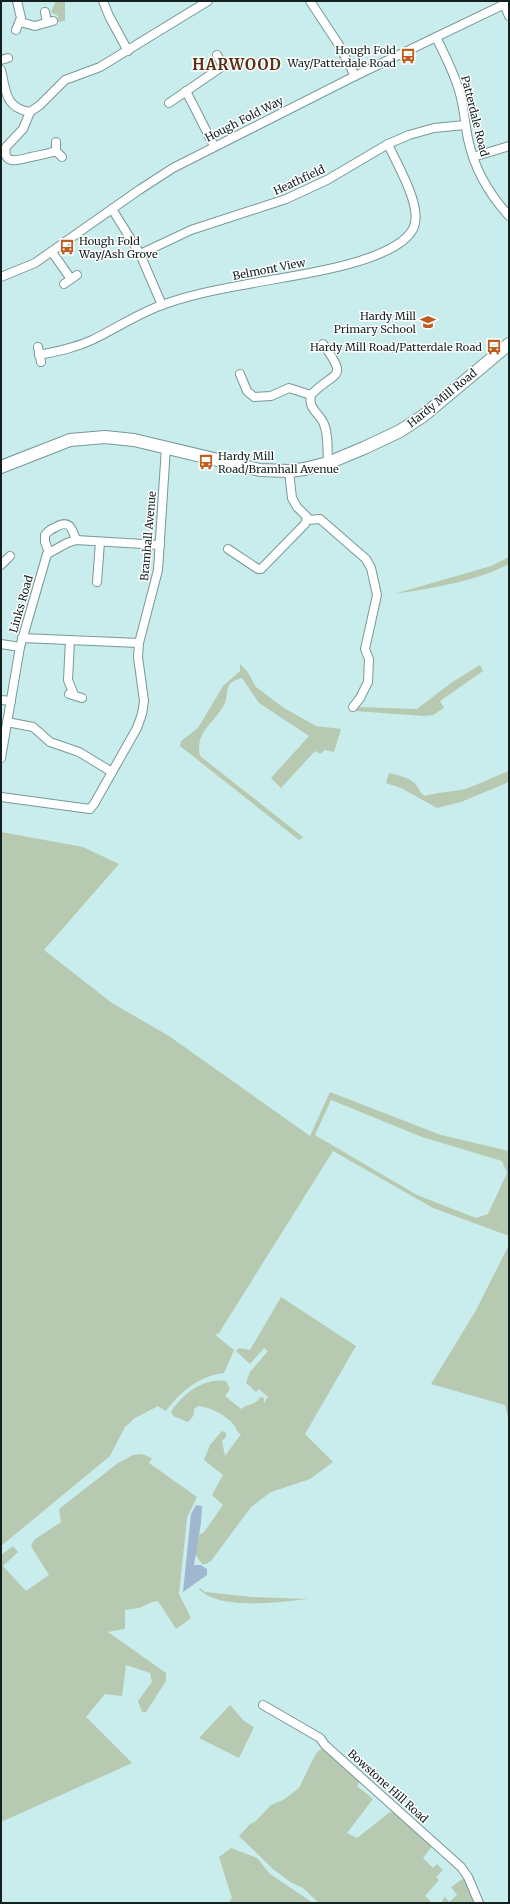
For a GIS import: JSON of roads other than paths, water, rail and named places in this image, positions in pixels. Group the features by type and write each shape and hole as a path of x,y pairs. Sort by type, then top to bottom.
{"main road":[{"name":"Hardy Mill Road","path":"1,467 57,444 80,439 118,438 166,447 235,466 260,470 304,470 328,463 382,440 411,424 509,344"}],"street":[{"path":"16,30 20,22 17,1"},
{"path":"103,1 109,16 128,50"},
{"path":"62,157 56,147 20,161 13,161 6,154 6,147 23,128 30,112 40,105 65,80 100,68 208,1"},
{"path":"310,1 339,45 354,76"},
{"path":"507,3 509,16"},
{"name":"Hough Fold Way","path":"1,277 25,268 52,252 173,168 354,76 507,3"},
{"path":"20,22 35,26 50,21 45,12"},
{"name":"Patterdale Road","path":"436,37 451,68 460,93 472,157 477,170 492,196 509,216"},
{"path":"169,103 224,66 217,55"},
{"path":"1,70 8,101 19,111 30,112"},
{"path":"186,91 214,146"},
{"name":"Heathfield","path":"140,254 191,230 286,199 327,180 388,144 422,131 465,125"},
{"name":"Belmont View","path":"39,355 69,349 86,342 140,314 162,305 214,290 347,265 371,257 401,241 413,228 416,213 413,201 388,144"},
{"path":"472,157 509,146"},
{"path":"112,209 140,254 162,305"},
{"path":"52,252 71,280"},
{"path":"323,344 327,355 337,366 336,374 311,395 311,404 313,410 325,425 328,463"},
{"path":"240,374 246,382 250,395 258,398 271,396 289,388 311,395"},
{"name":"Bramhall Avenue","path":"1,797 86,810 90,809 137,728 142,714 144,701 138,657 139,643 157,581 166,447"},
{"path":"289,471 292,498 297,507 306,515 307,520"},
{"path":"228,549 258,569 261,569 295,535 307,520 320,519 366,559 373,574 377,601 364,649 369,659 369,676 360,698 353,707"},
{"path":"76,540 71,528 65,524 61,524 45,534 45,542 49,552 76,540 160,545"},
{"path":"96,580 100,542"},
{"name":"Links Road","path":"1,758 22,638 46,556 49,552"},
{"path":"1,565 10,556"},
{"path":"22,638 139,643"},
{"path":"70,640 68,680 75,696"},
{"path":"1,644 20,647"},
{"path":"1,700 11,701"},
{"path":"7,722 33,727 50,742 79,752 112,772"},
{"name":"Bowstone Hill Road","path":"263,1705 320,1738 325,1745 461,1867 468,1877 480,1903"}],"water":[{"path":"196,1505 202,1506 201,1523 194,1565 201,1565 207,1569 207,1575 183,1592 191,1514"}],"place":[{"name":"Hough Fold Way/Patterdale Road","path":"408,56"},
{"name":"Hough Fold Way/Ash Grove","path":"67,247"},
{"name":"Hardy Mill Primary School","path":"428,322"},
{"name":"Hardy Mill Road/Patterdale Road","path":"494,347"},
{"name":"Hardy Mill Road/Bramhall Avenue","path":"206,462"}],"district":[{"name":"HARWOOD","path":"237,65"}]}
